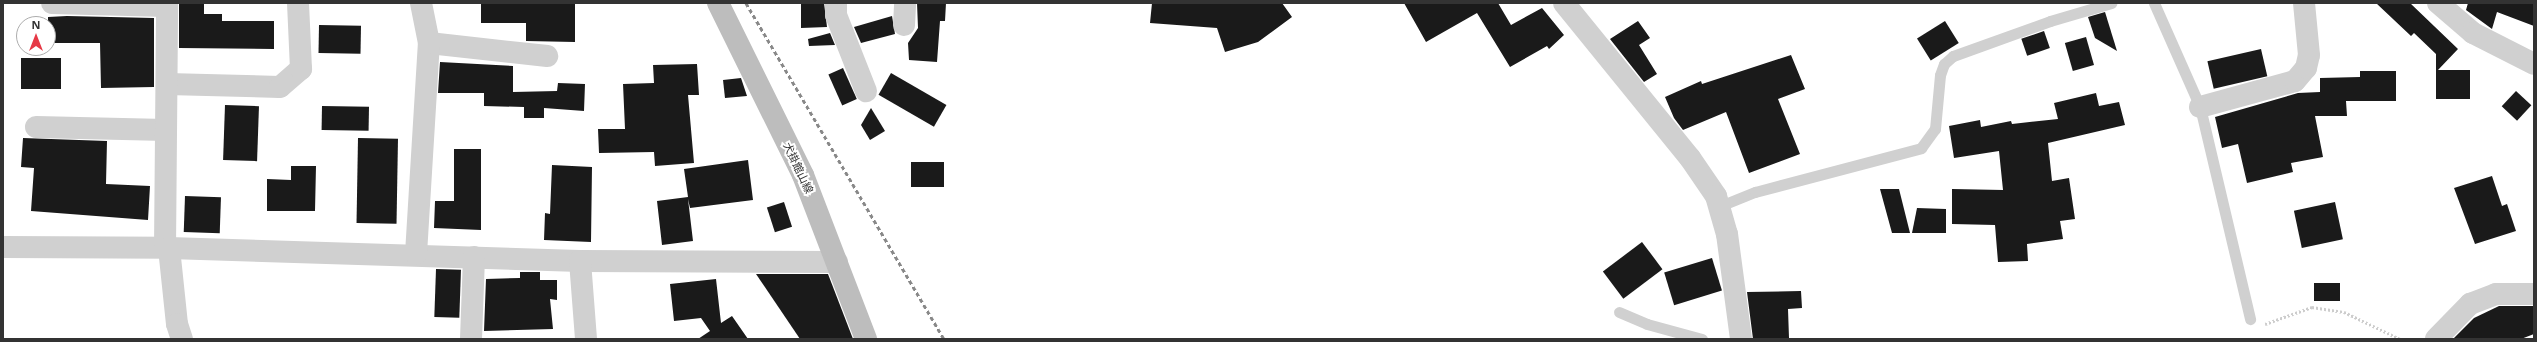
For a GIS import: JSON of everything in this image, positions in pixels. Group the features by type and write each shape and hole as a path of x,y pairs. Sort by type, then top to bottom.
{"main road":[{"name":"犬掛館山線","path":"718,3 803,175 866,339"}],"street":[{"path":"52,3 167,4 167,248 177,324 182,339"},
{"path":"167,84 280,87 301,69 298,3"},
{"path":"416,254 429,43 421,3"},
{"path":"836,3 836,15 866,91"},
{"path":"904,25 905,3"},
{"path":"1564,3 1690,158 1720,206 1727,234 1741,339"},
{"path":"2200,107 2295,80 2306,68 2309,55 2304,3"},
{"path":"2438,3 2473,33 2534,64"},
{"path":"429,43 547,56"},
{"path":"36,127 166,130"},
{"path":"3,247 167,248 416,254 580,261 837,262"},
{"path":"472,339 474,257"},
{"path":"580,261 586,339"},
{"path":"2436,339 2470,304 2496,294 2534,294"}],"lane":[{"path":"1720,206 1755,192 1921,148 1935,130 1940,75 1944,64 1953,56 2078,8 2111,3"},
{"path":"2154,3 2200,107 2250,320"},
{"path":"1619,312 1647,324 1702,339"}],"path":[{"path":"2250,320 2262,325 2312,307 2344,312 2400,339"}],"building":[{"path":"179,3 204,3 204,14 222,14 222,21 274,21 274,49 179,48"},
{"path":"481,3 575,3 575,42 526,41 526,23 481,23"},
{"path":"801,3 824,3 827,27 801,28"},
{"path":"917,3 946,3 945,21 940,21 937,62 909,60 908,43 918,28"},
{"path":"1152,3 1282,3 1292,17 1258,42 1225,52 1217,28 1150,23"},
{"path":"1404,3 1498,3 1511,25 1542,8 1564,35 1549,49 1547,46 1510,67 1477,13 1426,42"},
{"path":"2376,3 2410,3 2458,49 2438,70 2470,70 2470,99 2436,99 2436,54 2414,33 2411,36"},
{"path":"2468,3 2534,3 2534,26 2497,12 2492,29 2466,10"},
{"path":"2105,12 2117,51 2095,38 2088,17"},
{"path":"892,16 895,34 861,43 854,27"},
{"path":"56,17 154,18 154,87 101,88 100,43 56,43"},
{"path":"1638,21 1650,38 1639,45 1657,74 1644,82 1610,39"},
{"path":"1945,21 1959,43 1931,61 1917,38"},
{"path":"319,25 361,26 361,54 319,53"},
{"path":"2044,31 2050,48 2027,56 2021,39"},
{"path":"830,33 835,45 809,46 808,39"},
{"path":"2086,37 2094,65 2073,71 2065,43"},
{"path":"2261,49 2267,76 2214,89 2207,61"},
{"path":"1791,55 1805,89 1778,99 1800,154 1749,173 1726,112 1683,130 1674,118 1665,97 1701,81 1702,84"},
{"path":"21,58 61,58 61,89 21,89"},
{"path":"440,62 513,66 513,92 557,91 558,83 585,84 584,111 544,108 544,118 524,118 524,107 484,106 484,93 438,93"},
{"path":"697,64 699,95 688,95 694,163 655,166 654,152 599,153 598,129 625,129 623,84 654,83 653,65"},
{"path":"843,68 857,99 842,106 828,75"},
{"path":"2360,71 2396,71 2396,101 2346,101 2347,116 2315,116 2323,157 2291,163 2293,172 2247,183 2238,144 2222,148 2215,117 2298,93 2320,92 2320,78 2360,77"},
{"path":"891,73 946,105 934,127 878,95"},
{"path":"741,78 747,96 725,98 723,80"},
{"path":"2516,91 2531,105 2517,121 2502,106"},
{"path":"2096,93 2099,106 2119,102 2125,125 2048,143 2052,181 2069,178 2075,219 2060,221 2063,239 2027,244 2028,261 1998,262 1995,225 1952,224 1952,189 2003,190 1999,151 1954,158 1949,126 1980,120 1981,127 2011,121 2012,124 2058,119 2054,103"},
{"path":"225,105 259,106 257,161 223,160"},
{"path":"322,106 369,107 369,131 322,130"},
{"path":"871,108 885,131 870,140 861,125"},
{"path":"23,138 107,141 106,184 150,186 148,220 31,211 34,168 21,167"},
{"path":"358,138 398,139 397,224 357,223"},
{"path":"454,149 481,149 481,230 434,228 435,201 454,201"},
{"path":"748,160 753,200 690,208 688,199 693,241 662,245 657,201 688,197 684,169"},
{"path":"911,162 944,162 944,187 911,187"},
{"path":"552,165 592,167 591,242 544,240 545,213 550,214"},
{"path":"291,166 316,166 315,211 267,211 267,179 291,180"},
{"path":"2492,176 2502,206 2507,204 2516,231 2475,244 2454,188"},
{"path":"1880,189 1899,189 1910,233 1892,233"},
{"path":"185,196 221,197 220,233 184,232"},
{"path":"784,202 792,227 775,232 767,208"},
{"path":"2335,202 2343,239 2302,248 2294,211"},
{"path":"1917,208 1946,209 1946,233 1912,233"},
{"path":"1642,242 1662,269 1623,299 1603,271"},
{"path":"1712,258 1722,291 1674,305 1664,273"},
{"path":"436,269 461,270 459,318 434,317"},
{"path":"520,272 540,272 540,280 557,280 557,300 550,299 553,329 484,331 486,279 520,278"},
{"path":"756,274 828,274 853,339 800,339"},
{"path":"716,279 721,323 732,316 748,339 698,339 710,331 701,318 674,321 670,284"},
{"path":"2314,283 2340,283 2340,301 2314,301"},
{"path":"1801,291 1802,308 1788,309 1789,338 1753,339 1747,292"},
{"path":"2499,306 2534,306 2534,334 2521,339 2453,339 2474,318"}],"railway":[{"path":"746,3 944,339"}]}
